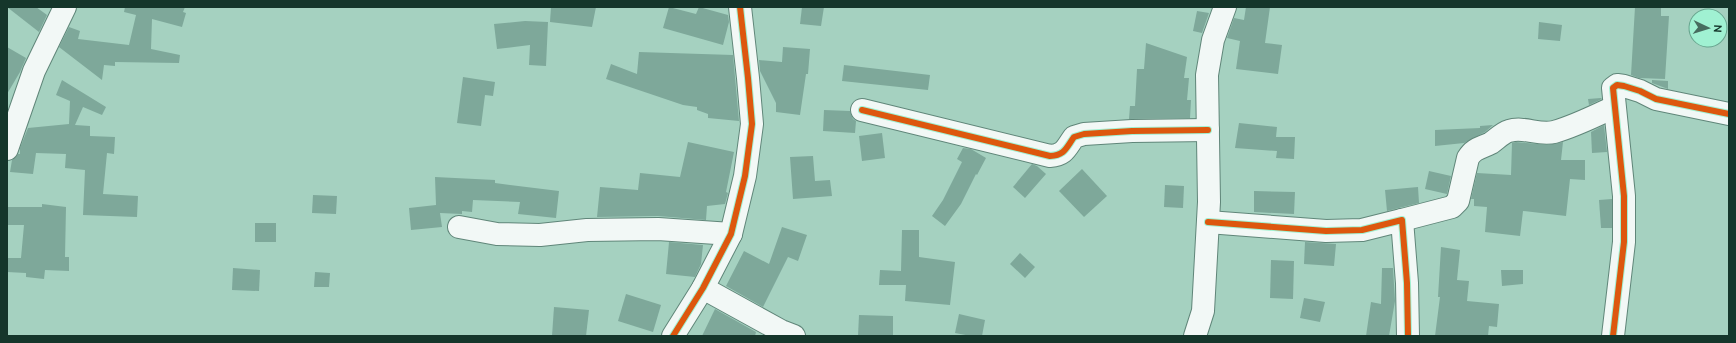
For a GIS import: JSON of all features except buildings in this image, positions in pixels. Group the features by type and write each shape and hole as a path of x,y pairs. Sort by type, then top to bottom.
{"street":[{"path":"7,149 34,71 65,7"},
{"path":"673,336 703,288 731,234 745,176 752,124 740,7"},
{"path":"1195,336 1203,311 1208,222 1207,75 1213,40 1226,7"},
{"path":"1613,336 1624,242 1624,196 1613,88 1617,85 1624,86 1640,91 1656,99 1729,114"},
{"path":"1208,222 1326,231 1362,230 1452,207 1458,201 1468,158 1478,147 1490,143 1507,131 1515,129 1538,133 1552,132 1576,125 1614,107"},
{"path":"862,110 895,120 1050,156 1059,155 1065,151 1074,137 1084,134 1132,131 1208,130"},
{"path":"1402,220 1407,283 1408,336"},
{"path":"459,227 497,234 540,235 587,230 658,229 731,234"},
{"path":"703,288 781,331 794,336"}],"cycle path":[{"path":"673,336 703,288 731,234 745,176 752,124 740,7"},
{"path":"1613,336 1624,242 1624,196 1613,88 1617,85 1624,86 1640,91 1656,99 1729,114"},
{"path":"862,110 1050,156 1059,154 1067,148 1074,137 1084,134 1132,131 1208,130"},
{"path":"1208,222 1326,231 1362,230 1402,220 1407,283 1408,336"}]}
